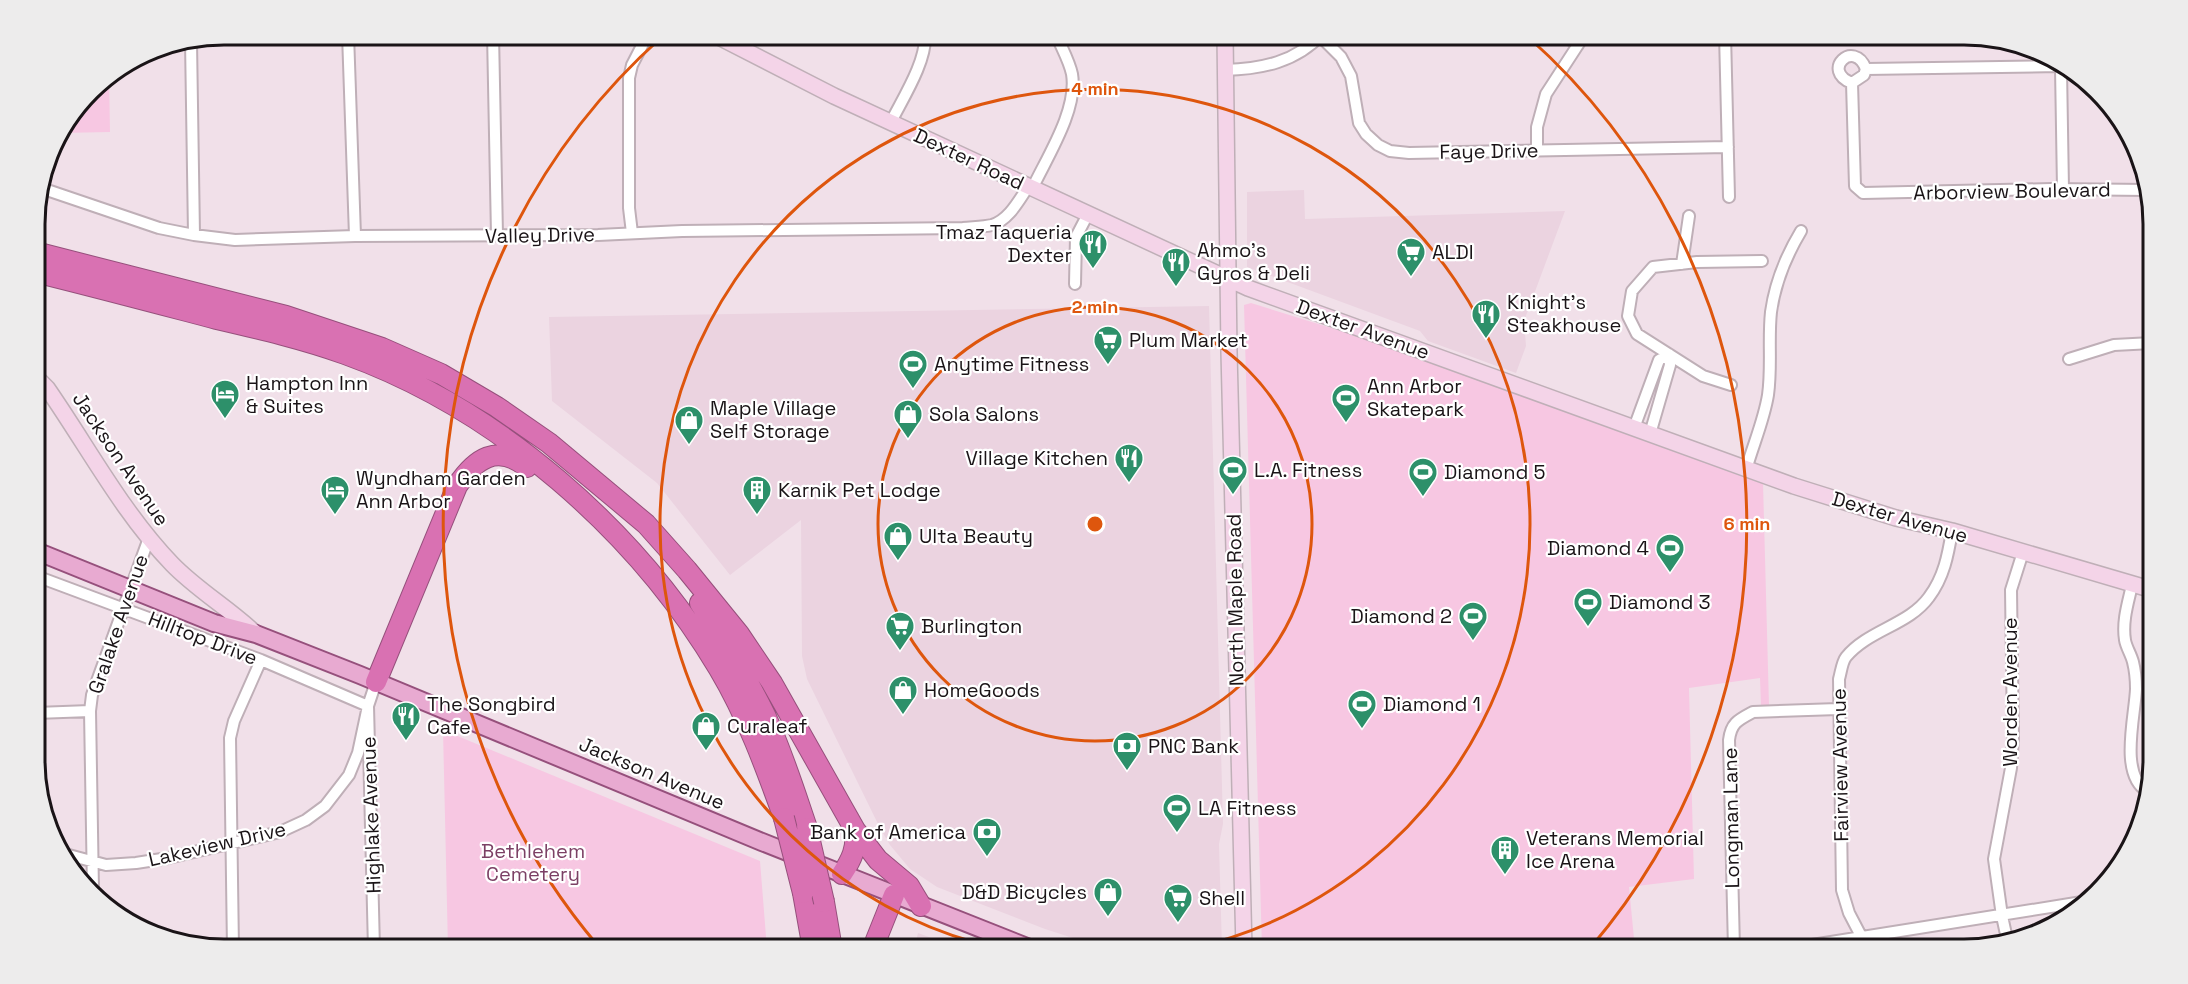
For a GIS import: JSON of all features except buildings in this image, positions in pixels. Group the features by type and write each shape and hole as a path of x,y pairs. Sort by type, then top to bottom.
{"highway":[{"path":"45,255 286,316 382,348 441,374 497,407 549,443 646,524 739,634 772,683 855,830 878,860 909,886 921,906"},
{"path":"45,275 282,335 345,354 390,373 475,419 559,480 604,521 638,558 674,601 721,672 764,763 784,818 803,893 811,939"},
{"path":"376,681 457,486 474,465 492,456 511,457 564,496 604,521"},
{"path":"585,473 639,528 698,599 723,638 764,715 788,772 807,828 830,939"},
{"path":"842,874 852,860 855,851 855,830"},
{"path":"876,939 894,895"}],"main road":[{"name":"Dexter Road","path":"750,45 834,96 1227,278"},
{"name":"North Maple Road","path":"1225,45 1227,278 1244,939"},
{"name":"Dexter Avenue","path":"1227,278 1746,470 1896,518 1952,531 2143,588"},
{"name":"Jackson Avenue","path":"45,386 126,510 149,538 173,565 256,634"},
{"name":"Jackson Avenue","path":"45,555 214,623 256,634 376,681 842,874 1006,939"}],"street":[{"path":"348,45 355,236"},
{"path":"493,45 497,236"},
{"path":"632,233 629,208 629,78 632,65 642,45"},
{"path":"891,122 926,45"},
{"path":"1030,188 1070,108 1073,88 1069,63 1061,45"},
{"path":"1226,70 1264,67 1285,61 1310,45"},
{"name":"Faye Drive","path":"1330,45 1341,57 1351,76 1359,123 1378,145 1390,151 1408,153 1728,147"},
{"path":"1537,150 1537,127 1546,94 1578,45"},
{"path":"1725,45 1729,197"},
{"path":"191,48 194,235"},
{"path":"1855,56 1863,60 1866,69 1864,75 1852,83 1843,80 1838,72 1839,63 1846,57 1855,56"},
{"path":"1866,69 2050,67"},
{"path":"2060,73 2063,189"},
{"name":"Arborview Boulevard","path":"1852,83 1855,186 1863,193 2139,190"},
{"name":"Valley Drive","path":"49,191 159,228 194,235 252,240 355,236 497,236 963,228 991,225 1001,221 1030,188"},
{"path":"1075,284 1076,237 1088,214"},
{"path":"1682,264 1689,216"},
{"path":"1746,470 1768,398 1771,312 1777,285 1788,253 1801,231"},
{"path":"1731,385 1703,376 1637,334 1628,316 1632,291 1653,267 1762,261"},
{"path":"2069,359 2114,345 2143,343"},
{"path":"1634,428 1659,360 1669,354"},
{"path":"1650,434 1670,366 1669,354"},
{"name":"Fairview Avenue","path":"1861,936 1849,913 1842,890 1839,679 1844,658 1857,647 1906,617 1928,599 1940,580 1947,562 1952,531"},
{"name":"Gralake Avenue","path":"93,882 90,711 92,695 149,538"},
{"name":"Worden Avenue","path":"2006,934 1994,859 2011,768 2013,738 2011,590 2023,552"},
{"name":"Hilltop Drive","path":"45,579 261,660 368,705"},
{"path":"2132,585 2124,615 2125,640 2133,662 2136,688 2131,746 2132,764 2135,780 2141,786"},
{"path":"233,939 230,738 234,721 261,660"},
{"name":"Highlake Avenue","path":"374,939 368,705 376,681"},
{"name":"Lakeview Drive","path":"73,856 106,864 136,863 280,832 306,820 325,806 350,775 358,753 368,705"},
{"name":"Longman Lane","path":"1734,939 1729,740 1731,728 1740,718 1752,712 1838,709"},
{"path":"45,713 90,711"},
{"path":"1844,939 2070,904"}],"shaded area":[{"path":"1304,190 1305,219 1565,211 1524,321 1526,346 1516,373 1428,341 1420,331 1247,267 1247,192"},
{"path":"1209,306 1223,824 1219,844 1222,939 1076,939 937,887 910,869 890,845 880,828 807,679 802,656 801,520 730,575 657,483 552,401 549,317"},
{"path":"918,933 934,939 916,939"}],"green space":[{"path":"109,87 110,132 70,133 89,106"},
{"path":"1251,303 1373,341 1763,483 1769,706 1761,706 1760,678 1689,688 1694,879 1629,887 1634,939 1262,939 1244,305"},
{"name":"Bethlehem Cemetery","path":"443,730 760,861 766,939 448,939"}],"place":[{"name":"Tmaz Taqueria Dexter","path":"1093,270"},
{"name":"ALDI","path":"1411,278"},
{"name":"Ahmo's Gyros & Deli","path":"1176,288"},
{"name":"Knight's Steakhouse","path":"1486,340"},
{"name":"Plum Market","path":"1108,366"},
{"name":"Anytime Fitness","path":"913,390"},
{"name":"Hampton Inn & Suites","path":"225,420"},
{"name":"Ann Arbor Skatepark","path":"1346,424"},
{"name":"Sola Salons","path":"908,440"},
{"name":"Maple Village Self Storage","path":"689,446"},
{"name":"Village Kitchen","path":"1129,484"},
{"name":"L.A. Fitness","path":"1233,496"},
{"name":"Diamond 5","path":"1423,498"},
{"name":"Wyndham Garden Ann Arbor","path":"335,516"},
{"name":"Karnik Pet Lodge","path":"757,516"},
{"name":"Ulta Beauty","path":"898,562"},
{"name":"Diamond 4","path":"1670,574"},
{"name":"Diamond 3","path":"1588,628"},
{"name":"Diamond 2","path":"1473,642"},
{"name":"Burlington","path":"900,652"},
{"name":"HomeGoods","path":"903,716"},
{"name":"Diamond 1","path":"1362,730"},
{"name":"The Songbird Cafe","path":"406,742"},
{"name":"Curaleaf","path":"706,752"},
{"name":"PNC Bank","path":"1127,772"},
{"name":"LA Fitness","path":"1177,834"},
{"name":"Bank of America","path":"987,858"},
{"name":"Veterans Memorial Ice Arena","path":"1505,876"},
{"name":"D&D Bicycles","path":"1108,918"},
{"name":"Shell","path":"1178,924"}]}
